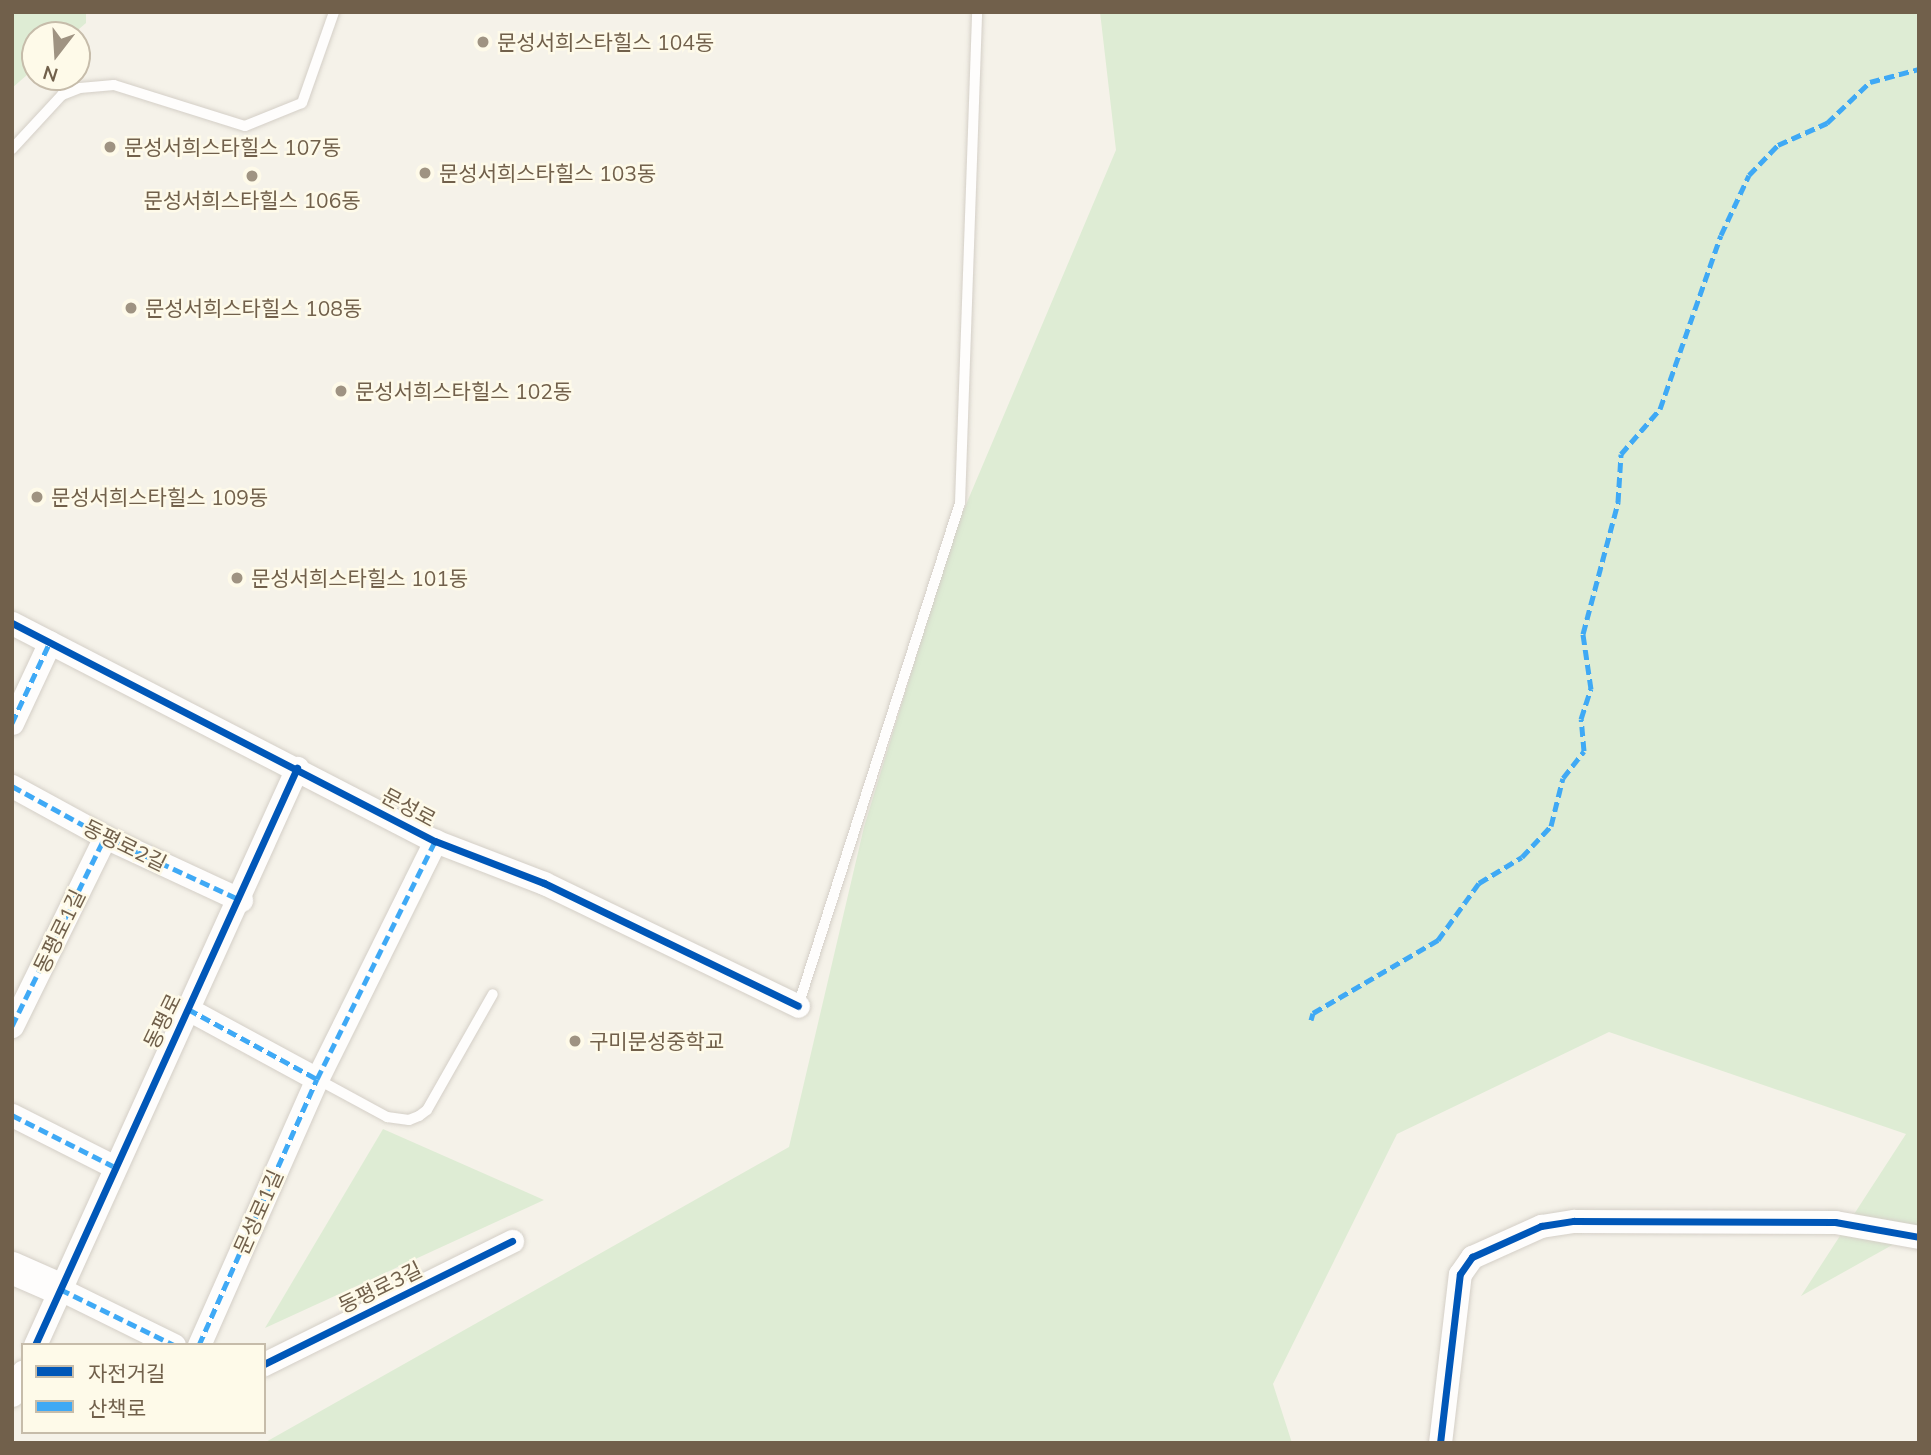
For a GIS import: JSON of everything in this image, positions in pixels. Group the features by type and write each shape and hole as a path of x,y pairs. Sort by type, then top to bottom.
{"street":[{"name":"문성로","path":"12,623 435,841 544,883 798,1006"},
{"path":"12,723 50,642"},
{"name":"동평로","path":"36,1343 113,1166 241,900 297,768"},
{"name":"동평로2길","path":"12,786 105,837 241,900"},
{"name":"동평로1길","path":"12,1026 105,837"},
{"name":"문성로1길","path":"201,1343 317,1079 435,841"},
{"path":"188,1009 317,1079"},
{"path":"12,1115 113,1166"},
{"path":"1440,1443 1460,1274 1472,1257 1541,1226 1574,1221 1835,1222 1919,1237"},
{"name":"동평로3길","path":"266,1363 512,1241"},
{"path":"12,1268 170,1343"},
{"path":"12,1395 21,1375"}],"lane":[{"path":"12,149 62,95 80,88 114,85 245,126 302,103 334,12"},
{"path":"798,1006 960,503 977,12"},
{"path":"317,1079 387,1117 409,1120 419,1116 427,1110 493,994"}],"green space":[{"path":"12,12 86,12 86,21 21,21 21,80 12,88"},
{"path":"1100,12 1919,12 1919,1230 1801,1296 1906,1134 1609,1032 1397,1134 1273,1384 1292,1443 264,1443 789,1147 864,827 954,533 1116,150"},
{"path":"383,1129 544,1200 265,1328"}],"marked path":[{"path":"1311,1020 1313,1013 1438,940 1479,883 1522,857 1551,826 1563,778 1584,751 1581,719 1591,689 1583,634 1618,502 1621,454 1660,409 1721,235 1749,175 1778,145 1827,123 1870,82 1919,69"},
{"path":"12,723 50,642"},
{"path":"12,786 105,837 241,900"},
{"path":"12,1026 105,837"},
{"path":"200,1343 317,1079 435,841"},
{"path":"188,1009 317,1079"},
{"path":"12,1115 113,1166"},
{"path":"60,1289 170,1343"}],"cycle path":[{"path":"12,623 435,841 544,883 798,1006"},
{"path":"36,1343 297,768"},
{"path":"1440,1443 1460,1274 1472,1257 1541,1226 1574,1221 1835,1222 1919,1237"},
{"path":"266,1363 512,1241"}],"place":[{"name":"문성서희스타힐스 104동","path":"483,42"},
{"name":"문성서희스타힐스 107동","path":"110,147"},
{"name":"문성서희스타힐스 103동","path":"425,173"},
{"name":"문성서희스타힐스 106동","path":"252,176"},
{"name":"문성서희스타힐스 108동","path":"131,308"},
{"name":"문성서희스타힐스 102동","path":"341,391"},
{"name":"문성서희스타힐스 109동","path":"37,497"},
{"name":"문성서희스타힐스 101동","path":"237,578"},
{"name":"구미문성중학교","path":"575,1041"}]}
